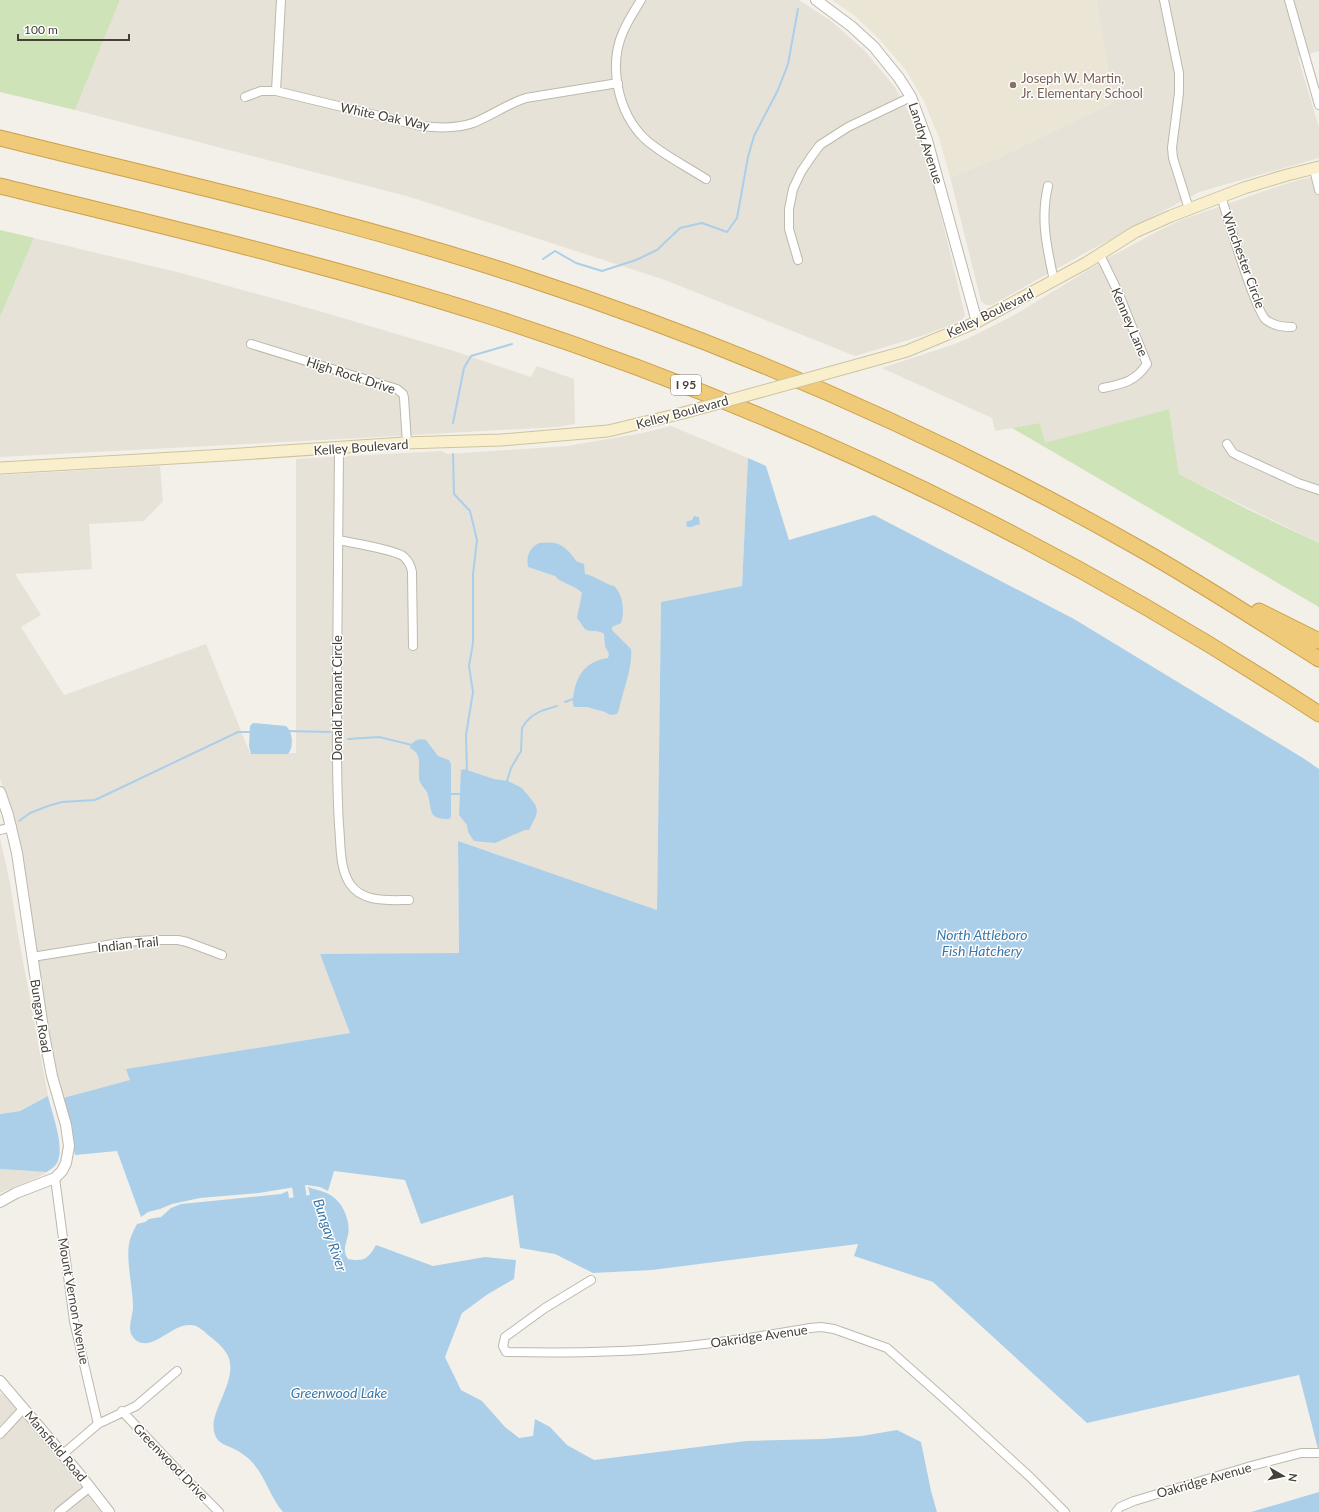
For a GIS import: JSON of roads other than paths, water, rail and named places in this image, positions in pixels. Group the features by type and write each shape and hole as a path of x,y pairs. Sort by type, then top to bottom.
{"highway":[{"path":"0,138 363,229 504,271 626,312 764,366 905,428 1014,481 1144,552 1319,641"},
{"name":"I 95","path":"0,186 305,262 402,289 556,338 638,367 715,397 862,460 1030,543 1194,636 1319,714"},
{"path":"1144,552 1237,607 1319,659"}],"main road":[{"name":"Kelley Boulevard","path":"0,468 407,443 501,440 608,431 683,413 907,351 977,322 1100,255 1135,232 1221,196 1280,177 1316,168"}],"street":[{"path":"276,91 281,0"},
{"path":"641,0 627,23 620,40 616,65 618,83 625,109 644,138 663,153 706,178"},
{"name":"Landry Avenue","path":"816,0 851,26 874,47 899,78 911,97 928,140 977,322"},
{"path":"1164,0 1179,73 1179,94 1172,148 1173,158 1190,209"},
{"path":"1289,0 1319,105"},
{"name":"White Oak Way","path":"245,97 261,90 276,91 421,126 457,127 472,123 514,102 526,98 618,83"},
{"path":"798,260 789,229 790,208 793,189 801,172 811,157 820,145 848,127 911,97"},
{"path":"1316,168 1319,190"},
{"path":"1048,186 1044,202 1044,220 1046,240 1054,281"},
{"name":"Winchester Circle","path":"1221,196 1255,299 1265,319 1278,327 1292,327"},
{"name":"Kenney Lane","path":"1100,255 1118,292 1147,364 1141,373 1128,382 1103,388"},
{"name":"High Rock Drive","path":"250,344 397,389 403,394 404,398 407,443"},
{"path":"1227,444 1233,453 1239,456 1298,483 1319,490"},
{"name":"Donald Tennant Circle","path":"339,448 336,766 342,860 351,885 362,895 368,898 384,900 409,900"},
{"path":"338,540 395,553 404,557 408,561 412,572 413,646"},
{"name":"Bungay Road","path":"0,792 12,827 21,874 48,1058 68,1137 68,1154 66,1163 62,1171 55,1178"},
{"path":"0,830 12,827"},
{"name":"Indian Trail","path":"32,957 126,942 154,940 178,940 188,942 222,956"},
{"path":"0,1202 16,1192 55,1178"},
{"name":"Mount Vernon Avenue","path":"55,1178 74,1320 98,1424"},
{"name":"Oakridge Avenue","path":"591,1280 545,1308 504,1337 503,1346 506,1352 603,1352 666,1348 723,1342 810,1328 821,1327 834,1329 887,1348 1030,1477 1065,1512"},
{"path":"62,1454 98,1424 122,1411 136,1406 177,1371"},
{"name":"Mansfield Road","path":"0,1381 90,1487 109,1512"},
{"path":"0,1434 24,1408"},
{"name":"Greenwood Drive","path":"122,1411 219,1512"},
{"name":"Oakridge Avenue","path":"1116,1512 1120,1507 1134,1501 1251,1466 1300,1453 1319,1453"},
{"path":"59,1512 90,1487"}],"water":[{"name":"North Attleboro Fish Hatchery","path":"748,458 766,466 789,540 874,515 1074,619 1319,769 1319,1449 1299,1375 1087,1423 933,1282 854,1256 858,1244 652,1270 593,1273 555,1254 520,1248 513,1195 421,1224 405,1180 334,1171 328,1191 320,1187 307,1185 259,1193 200,1198 172,1204 148,1212 141,1217 117,1151 75,1155 63,1098 130,1080 126,1069 350,1033 320,954 459,953 458,841 657,910 661,602 742,586"},
{"path":"694,516 699,517 700,524 687,527 686,522 692,520"},
{"path":"539,543 553,543 562,546 576,561 584,564 585,574 593,576 607,584 614,586 619,593 623,608 622,618 621,623 612,627 612,630 631,649 631,663 617,714 610,715 587,707 574,707 573,696 577,680 592,663 608,658 609,654 605,646 604,634 585,629 577,618 582,593 555,576 528,567 527,560 529,553 533,547"},
{"path":"253,723 286,726 290,732 292,740 291,748 288,754 251,754 249,746 250,726"},
{"path":"421,739 426,740 438,756 449,760 451,764 451,817 449,819 437,818 434,816 427,793 420,782 419,759 415,751 410,748 414,742"},
{"path":"464,769 494,779 508,781 522,788 535,804 537,810 536,816 529,830 525,830 495,843 474,841 468,832 467,825 459,815 461,770"},
{"path":"48,1096 59,1137 60,1146 57,1163 47,1172 0,1169 0,1114 20,1111"},
{"name":"Greenwood Lake","path":"308,1187 329,1194 340,1203 343,1208 349,1230 345,1250 348,1259 362,1260 370,1254 376,1245 433,1266 485,1257 516,1260 514,1279 488,1294 462,1313 445,1357 461,1390 482,1401 505,1427 519,1438 533,1436 535,1419 550,1427 567,1445 594,1460 746,1441 822,1439 862,1436 897,1430 921,1442 937,1512 283,1512 278,1506 259,1471 249,1459 240,1452 220,1442 216,1438 214,1426 215,1416 230,1374 230,1364 227,1354 223,1348 202,1330 193,1325 176,1328 150,1343 137,1341 131,1335 130,1328 133,1307 128,1251 130,1239 137,1224 145,1222 149,1219 161,1217 171,1208 181,1204 281,1194 288,1191 289,1198 310,1195"},
{"path":"1319,1492 1319,1512 1251,1512"}],"waterway":[{"path":"543,259 555,251 576,263 602,271 636,260 657,250 680,228 702,223 727,232 737,218 748,157 754,136 778,90 788,64 798,9"},
{"path":"453,423 464,368 471,356 512,344"},
{"path":"453,454 454,494 470,511 477,540 473,574 473,643 469,666 473,692 466,735 467,772"},
{"path":"565,702 573,699"},
{"path":"507,781 511,768 521,751 522,728 532,716 541,711 557,706"},
{"path":"287,731 330,732"},
{"path":"19,821 30,813 62,802 95,800 238,732 253,732"},
{"path":"348,739 379,737 412,745"},
{"path":"450,794 462,794"},
{"name":"Bungay River","path":"296,1170 300,1196"}],"place":[{"name":"Joseph W. Martin, Jr. Elementary School","path":"1013,85"}]}
